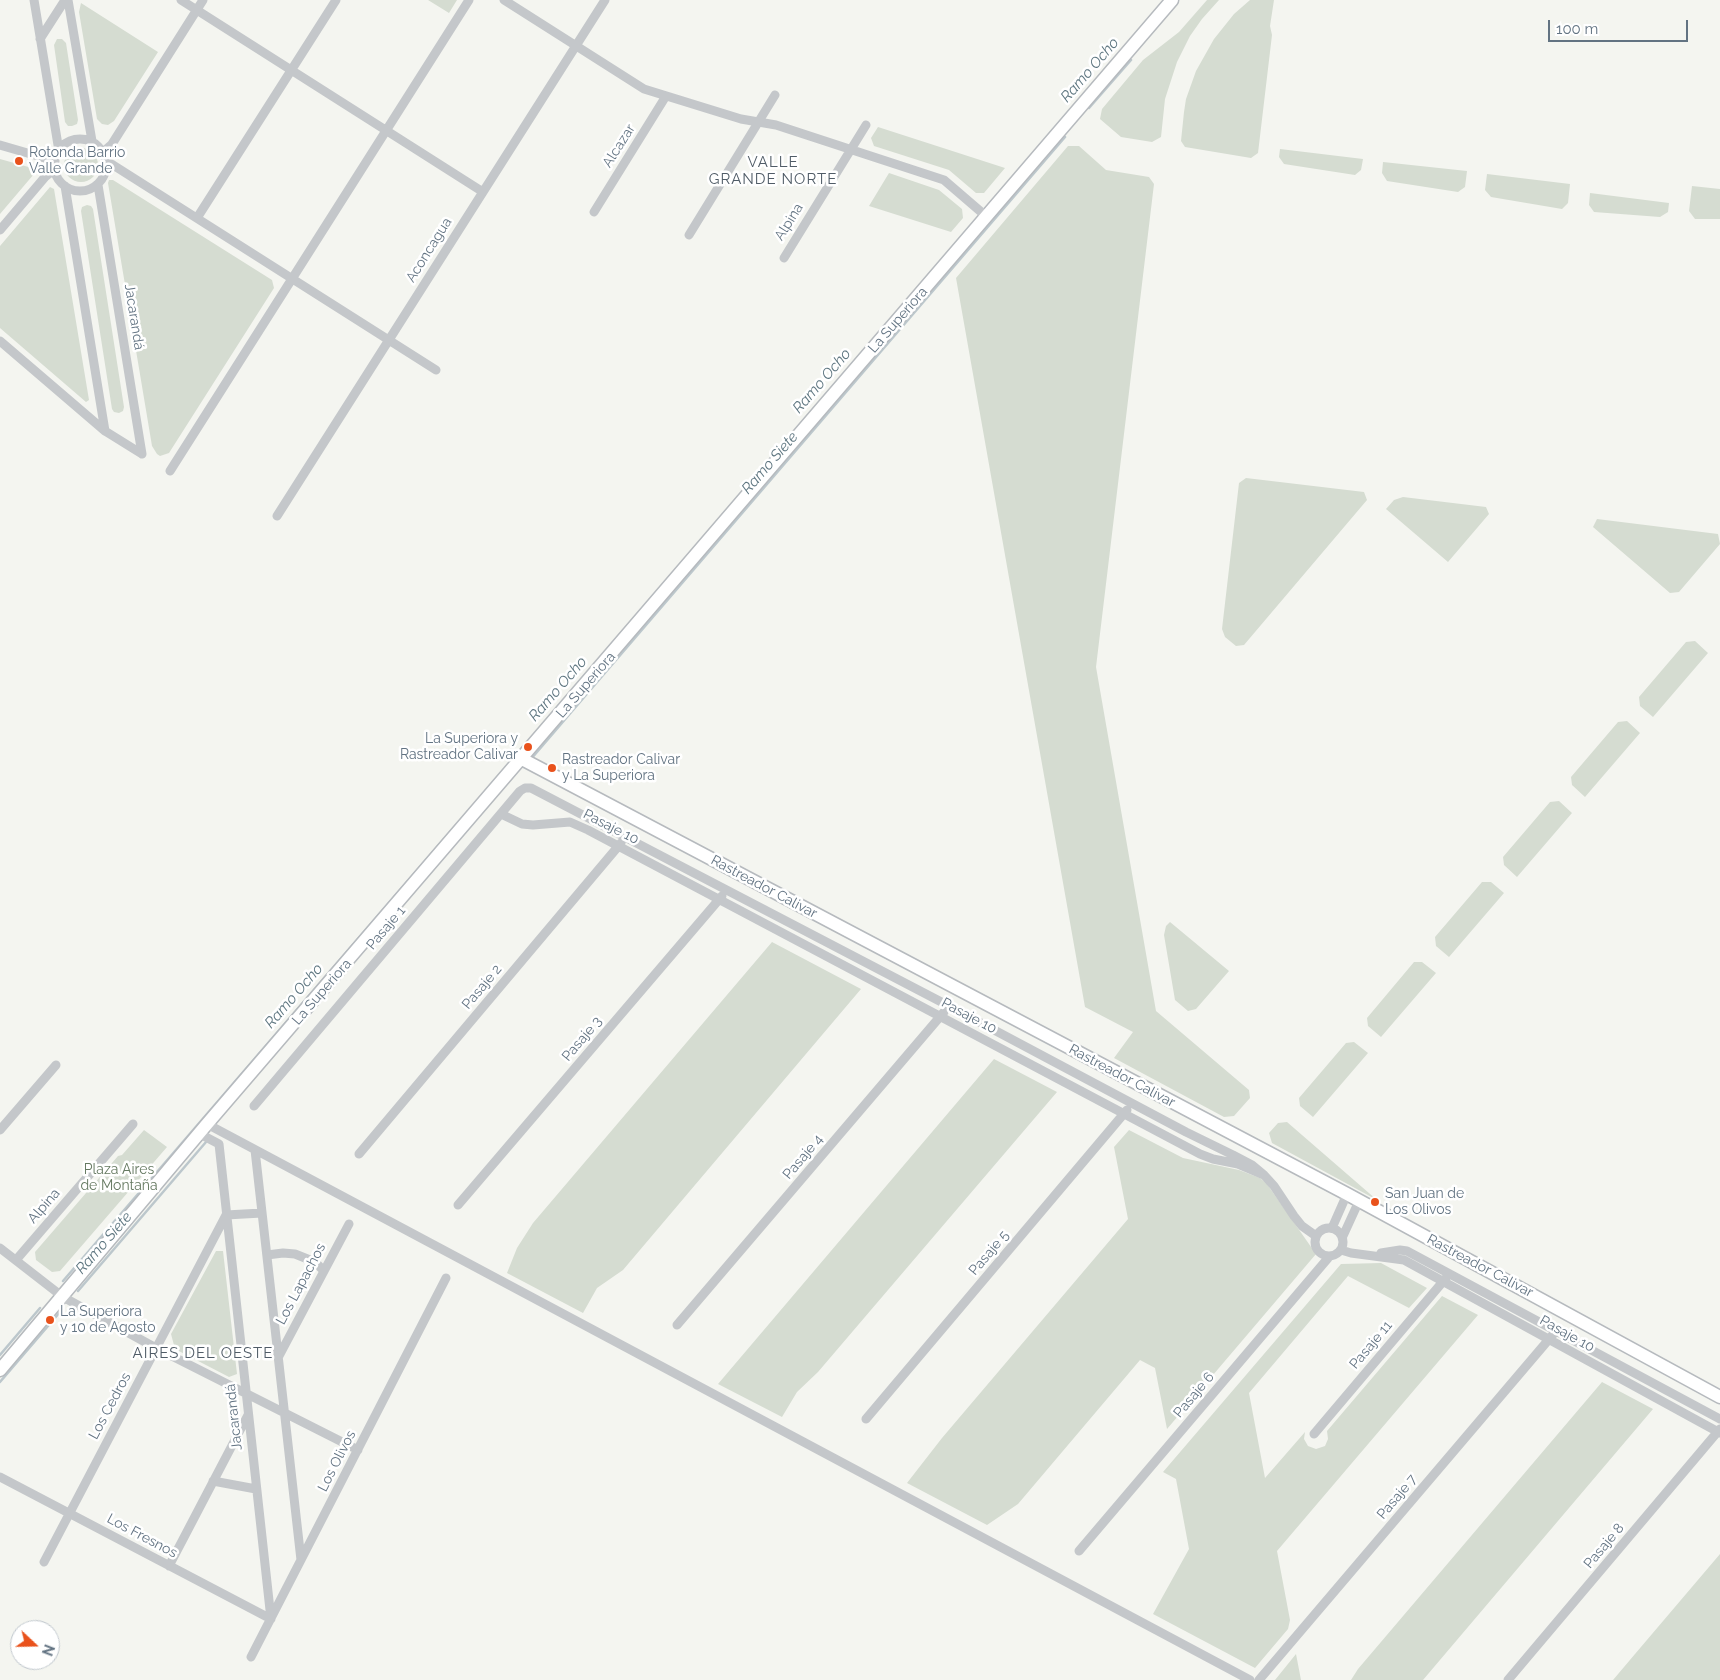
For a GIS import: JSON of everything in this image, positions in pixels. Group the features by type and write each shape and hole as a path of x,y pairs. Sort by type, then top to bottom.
{"street":[{"path":"0,230 55,165 59,151 34,0"},
{"path":"40,39 66,0"},
{"path":"66,0 92,141 103,152 106,162 436,370"},
{"path":"181,0 483,192"},
{"path":"103,152 112,144 203,0"},
{"path":"197,218 336,0"},
{"path":"170,471 469,0"},
{"path":"504,0 644,89 741,119 776,125 944,180 987,217"},
{"name":"Aconcagua","path":"277,516 605,0"},
{"name":"La Superiora","path":"0,1370 204,1129 1172,0"},
{"name":"Alcazar","path":"594,212 666,96"},
{"path":"689,235 775,96"},
{"name":"Alpina","path":"784,258 866,125"},
{"path":"59,151 70,141 77,139 92,141"},
{"path":"0,145 55,165"},
{"name":"Jacarandá","path":"105,431 142,454 98,184 105,174 106,162"},
{"path":"55,165 60,182 78,192 85,191 98,184"},
{"path":"65,186 105,431"},
{"path":"0,341 105,431"},
{"name":"Rastreador Calivar","path":"522,759 1347,1194 1720,1397"},
{"name":"Pasaje 10","path":"1264,1175 1245,1166 1200,1154 619,846 570,822 522,824 501,814 520,791 531,788 627,837 1132,1104 1252,1165 1264,1175 1274,1186 1302,1226 1316,1236"},
{"name":"Pasaje 1","path":"254,1106 501,814"},
{"name":"Pasaje 2","path":"359,1154 627,837"},
{"name":"Pasaje 3","path":"458,1205 727,890"},
{"name":"Pasaje 4","path":"677,1325 949,1006"},
{"path":"0,1130 56,1065"},
{"name":"Pasaje 5","path":"866,1419 1132,1104"},
{"name":"Alpina","path":"16,1260 133,1124"},
{"path":"204,1129 255,1150 1250,1680"},
{"name":"Jacarandá","path":"204,1129 219,1144 271,1619"},
{"path":"255,1150 301,1561"},
{"path":"1332,1228 1347,1194"},
{"path":"1343,1236 1332,1228 1323,1229 1316,1236 1317,1250 1320,1254 1329,1256 1334,1256 1341,1250 1344,1241 1343,1236 1359,1201"},
{"path":"226,1215 262,1213"},
{"name":"Los Cedros","path":"44,1562 226,1215"},
{"name":"Los Lapachos","path":"278,1357 348,1224"},
{"path":"0,1248 63,1297 156,1348 358,1450"},
{"name":"Pasaje 10","path":"1341,1250 1350,1253 1404,1260 1446,1278 1556,1331 1720,1419"},
{"path":"267,1255 283,1252 295,1254 315,1262 324,1271"},
{"name":"Pasaje 6","path":"1079,1551 1329,1256"},
{"name":"Los Olivos","path":"251,1657 446,1278"},
{"name":"Pasaje 10","path":"1446,1278 1549,1339 1719,1431"},
{"name":"Pasaje 11","path":"1314,1434 1446,1278"},
{"name":"Pasaje 7","path":"1259,1680 1556,1331"},
{"path":"169,1566 248,1415"},
{"name":"Pasaje 8","path":"1508,1680 1719,1431"},
{"name":"Los Fresnos","path":"0,1477 271,1619"},
{"path":"213,1481 256,1489"}],"green space":[{"path":"428,0 457,0 449,13"},
{"path":"1207,0 1219,0 1190,36 1177,62 1165,99 1161,137 1152,142 1121,137 1100,119 1102,109 1143,60 1179,32"},
{"path":"1250,0 1274,0 1270,26 1272,35 1258,153 1251,158 1185,147 1181,141 1184,112 1186,99 1196,71 1214,39 1234,14"},
{"path":"81,3 158,52 114,121 108,125 102,124 97,119 79,12"},
{"path":"57,39 62,39 66,43 78,120 77,124 72,126 68,126 65,122 54,45"},
{"path":"878,127 1005,168 984,193 976,193 949,170 874,146 871,138"},
{"path":"1068,146 1079,146 1106,170 1149,177 1154,184 1096,667 1156,1011 1249,1090 1250,1098 1234,1116 1224,1117 1114,1058 1133,1032 1085,1007 956,278"},
{"path":"81,148 88,149 93,153 97,158 97,172 93,177 88,181 81,182 74,181 69,177 65,172 64,165 65,158 69,153 74,149"},
{"path":"1280,149 1363,159 1361,170 1355,175 1284,164 1279,157"},
{"path":"0,159 32,168 34,174 0,214"},
{"path":"1383,162 1467,171 1465,187 1458,192 1387,181 1382,173"},
{"path":"889,173 939,190 962,209 963,218 951,232 869,206"},
{"path":"1487,174 1570,184 1568,203 1562,209 1491,197 1485,190"},
{"path":"109,180 113,180 272,280 274,288 169,453 160,456 152,446"},
{"path":"1692,186 1720,189 1720,219 1695,219 1689,211"},
{"path":"50,187 54,189 89,400 86,402 0,328 0,246"},
{"path":"1590,193 1669,203 1668,212 1660,217 1594,212 1589,205"},
{"path":"87,205 93,209 124,407 123,411 119,413 114,412 112,409 81,211 82,207"},
{"path":"1246,478 1364,492 1367,500 1244,645 1236,646 1225,637 1222,629 1239,483"},
{"path":"1403,497 1486,507 1489,514 1448,562 1386,509 1394,500"},
{"path":"1597,519 1718,534 1720,544 1679,592 1670,593 1593,527"},
{"path":"1695,641 1708,653 1653,717 1640,706 1639,697 1686,642"},
{"path":"1627,721 1640,733 1585,797 1572,785 1571,777 1618,722"},
{"path":"1559,801 1572,813 1517,877 1504,865 1503,857 1550,802"},
{"path":"1482,882 1491,882 1504,893 1449,957 1436,946 1435,937"},
{"path":"1170,922 1229,971 1196,1009 1188,1011 1175,1000 1164,935 1166,926"},
{"path":"772,942 861,989 623,1270 597,1288 583,1313 507,1273 517,1248 533,1223"},
{"path":"1414,962 1422,962 1436,973 1381,1037 1368,1026 1367,1018"},
{"path":"1354,1042 1368,1053 1313,1117 1300,1106 1299,1098 1346,1043"},
{"path":"994,1059 1057,1092 818,1372 797,1392 782,1417 718,1384"},
{"path":"1287,1122 1377,1200 1272,1143 1269,1133 1278,1123"},
{"name":"Plaza Aires de Montaña","path":"144,1130 167,1147 60,1271 52,1272 36,1260 35,1252 118,1156 122,1155"},
{"path":"1129,1130 1183,1158 1239,1170 1260,1178 1267,1184 1316,1254 1167,1429 1155,1368 1140,1360 1018,1504 987,1525 907,1483 942,1438 1128,1219 1114,1147"},
{"path":"216,1251 223,1251 237,1374 229,1377 175,1349 171,1334"},
{"path":"1381,1263 1427,1288 1409,1308 1348,1276 1249,1393 1265,1478 1305,1432 1304,1439 1308,1446 1316,1449 1325,1446 1328,1439 1327,1431 1442,1296 1478,1315 1277,1551 1290,1620 1288,1629 1255,1668 1153,1614 1189,1549 1176,1479 1163,1472 1341,1264"},
{"path":"1602,1382 1653,1409 1423,1680 1351,1680 1358,1669"},
{"path":"1720,1554 1720,1680 1613,1680 1635,1654"},
{"path":"1296,1654 1301,1680 1275,1680"}],"waterway":[{"name":"Ramo Siete","path":"1089,108 1131,60"},
{"name":"Ramo Siete","path":"531,759 1065,137"},
{"name":"Ramo Ocho","path":"63,1281 456,825"},
{"name":"Ramo Siete","path":"78,1291 206,1142"},
{"name":"Ramo Ocho","path":"0,1355 40,1308"},
{"name":"Ramo Siete","path":"0,1382 60,1312"}],"place":[{"name":"Rotonda Barrio Valle Grande","path":"19,161"},
{"name":"La Superiora y Rastreador Calivar","path":"528,747"},
{"name":"Rastreador Calivar y La Superiora","path":"552,768"},
{"name":"San Juan de Los Olivos","path":"1375,1202"},
{"name":"La Superiora y 10 de Agosto","path":"50,1320"}],"district":[{"name":"VALLE GRANDE NORTE","path":"773,170"},
{"name":"AIRES DEL OESTE","path":"203,1353"}]}
